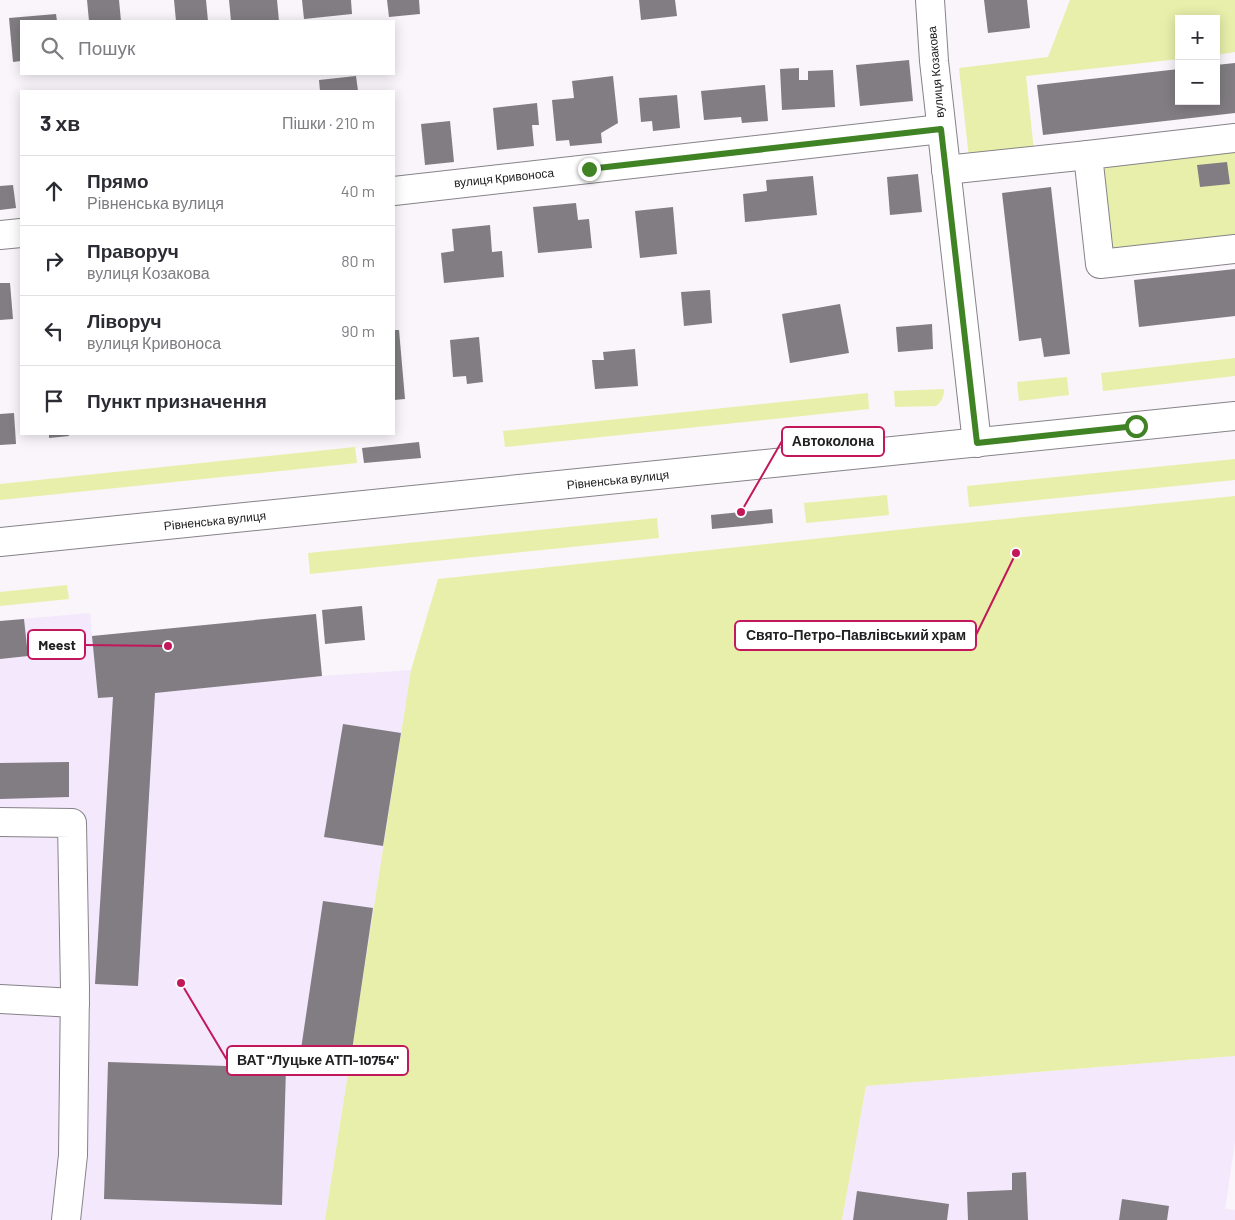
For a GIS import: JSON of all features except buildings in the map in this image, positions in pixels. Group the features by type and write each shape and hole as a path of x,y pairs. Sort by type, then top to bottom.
{"main road":[{"name":"вулиця Козакова","path":"930,0 941,129 977,443"},
{"name":"вулиця Кривоноса","path":"395,191 941,129"},
{"path":"946,170 1235,138"},
{"path":"1088,155 1100,264 1235,249"},
{"path":"0,235 20,233"},
{"name":"Рівненська вулиця","path":"0,542 1235,416"},
{"path":"0,822 72,823 75,1003 73,1155 66,1220"},
{"path":"0,999 75,1003"}],"shaded area":[{"path":"90,613 98,698 322,676 411,670 325,1220 0,1220 0,621"},
{"path":"1235,1056 1235,1142 1225,1209 1235,1210 1235,1220 842,1220 866,1086"}],"green space":[{"path":"1070,0 1235,0 1235,52 1220,54 1220,15 1175,15 1175,59 1026,76 1034,151 969,158 959,68 1048,57"},
{"path":"1235,148 1235,239 1109,253 1099,163"},
{"path":"1235,358 1235,376 1103,391 1101,373"},
{"path":"1067,377 1069,395 1019,401 1017,382"},
{"path":"944,389 942,399 936,406 895,407 894,391"},
{"path":"868,393 869,409 505,447 503,431"},
{"path":"355,447 357,463 0,500 0,484"},
{"path":"1235,459 1235,480 969,507 967,486"},
{"path":"887,495 889,515 806,523 804,503"},
{"path":"1235,496 1235,1056 866,1086 842,1220 325,1220 411,670 438,579"},
{"path":"657,518 659,538 310,574 308,553"},
{"path":"67,585 69,599 0,606 0,592"}],"place":[{"name":"Автоколона","path":"741,512"},
{"name":"Свято-Петро-Павлівський храм","path":"1016,553"},
{"name":"Meest","path":"168,646"},
{"name":"ВАТ \"Луцьке АТП-10754\"","path":"181,983"}],"route":[{"path":"589,169 941,129 977,443 1136,426"}]}
